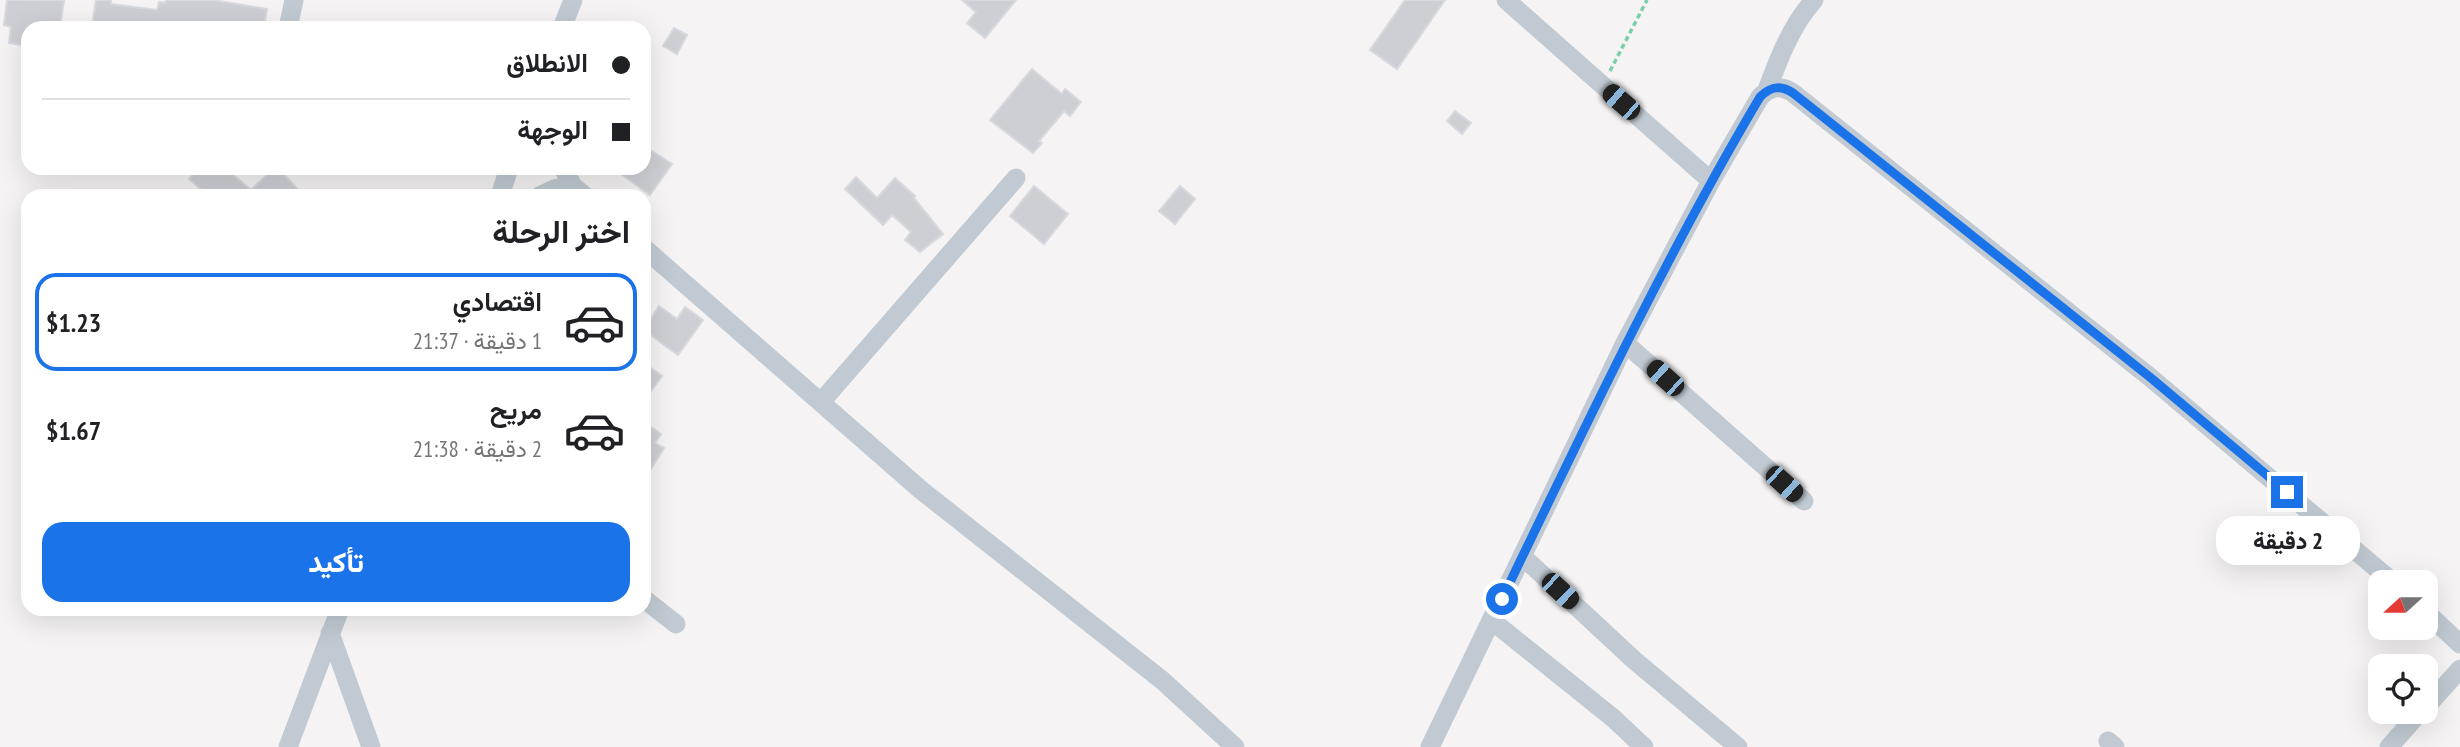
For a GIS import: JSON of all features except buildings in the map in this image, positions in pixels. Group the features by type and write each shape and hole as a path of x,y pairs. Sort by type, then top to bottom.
{"street":[{"path":"290,21 294,0"},
{"path":"565,21 573,0"},
{"path":"1506,0 1711,181"},
{"path":"1430,747 1625,343 1711,181 1760,97 1767,90 1798,17 1814,0"},
{"path":"1767,90 1785,88 1793,93 2151,378 2379,570"},
{"path":"821,402 1016,178"},
{"path":"651,254 921,490 1163,681 1235,747"},
{"path":"1625,343 1804,501"},
{"path":"1522,556 1634,660 1738,747"},
{"path":"651,605 676,624"},
{"path":"288,747 337,616"},
{"path":"1491,620 1613,718 1644,747"},
{"path":"2438,623 2460,644"},
{"path":"330,633 371,747"},
{"path":"2438,694 2460,669"},
{"path":"2389,747 2409,724"}],"path":[{"path":"1603,86 1647,0"}],"route":[{"path":"1502,599 1625,343 1711,181 1760,97 1767,90 1776,87 1793,93 2151,378 2287,492"}]}
